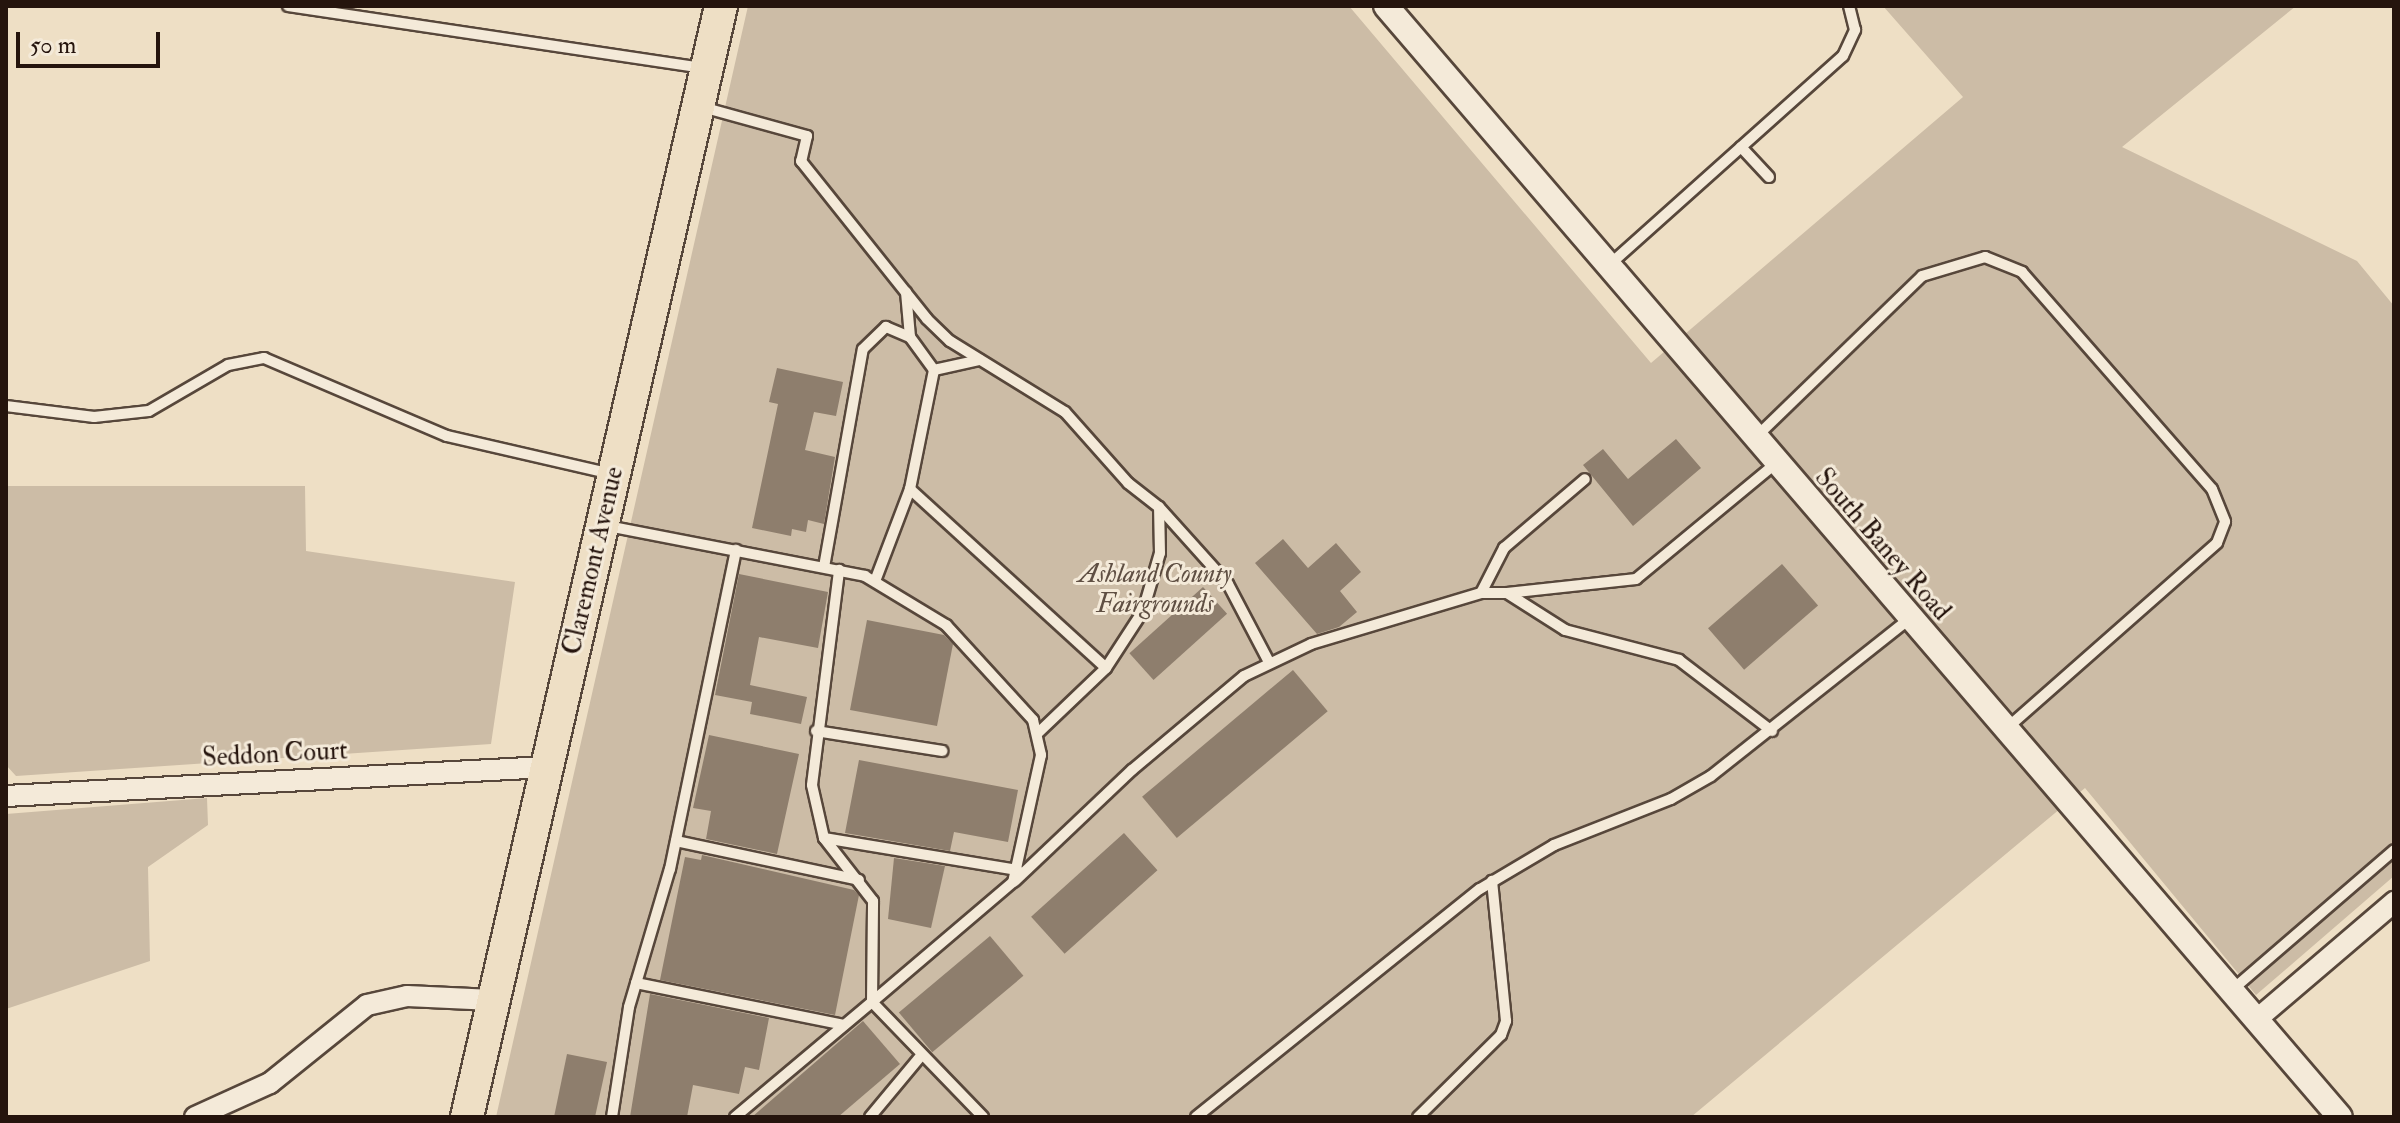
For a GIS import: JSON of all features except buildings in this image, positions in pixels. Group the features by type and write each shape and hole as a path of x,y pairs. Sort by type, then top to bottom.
{"main road":[{"name":"Claremont Avenue","path":"467,1117 721,6"}],"street":[{"name":"South Baney Road","path":"1386,6 1775,464 2340,1117"},
{"name":"Seddon Court","path":"6,796 546,767"},
{"path":"2256,1020 2394,902"},
{"path":"195,1117 270,1083 367,1005 407,996 493,1000"}],"lane":[{"path":"288,6 707,68"},
{"path":"1608,266 1843,56 1855,30 1849,6"},
{"path":"697,106 807,136 801,161 905,290 950,341 1065,412 1128,483 1159,507 1228,584 1269,662"},
{"path":"1741,147 1769,177"},
{"path":"1754,439 1922,276 1985,257 2022,272 2212,489 2225,522 2217,543 2004,730"},
{"path":"875,581 910,489 934,370 910,337 905,290"},
{"path":"824,567 863,349 886,327 910,337"},
{"path":"6,406 94,417 149,411 228,365 264,358 447,436 613,475"},
{"path":"934,370 982,360"},
{"path":"735,1117 1013,882 1132,770 1269,662 1481,593 1636,579 1775,464"},
{"path":"1481,593 1504,548 1585,479"},
{"path":"910,489 1106,668"},
{"path":"1038,733 1106,668 1143,611 1160,553 1159,507"},
{"path":"602,525 839,570 875,581 946,625 1024,707 1038,733 1041,755 1013,882"},
{"path":"612,1117 636,983 676,841 736,550"},
{"path":"839,570 816,731 812,785 824,838 873,901 872,1002 920,1057 983,1117"},
{"path":"1507,593 1565,630 1679,660 1772,731"},
{"path":"1196,1117 1492,881 1554,845 1671,799 1772,731 1909,619"},
{"path":"816,731 942,751"},
{"path":"824,838 1017,870"},
{"path":"676,841 859,880"},
{"path":"2231,991 2394,850"},
{"path":"1418,1117 1501,1035 1506,1021 1492,881"},
{"path":"636,983 844,1025"},
{"path":"870,1117 920,1057"}],"green space":[{"name":"Ashland County Fairgrounds","path":"748,6 1349,6 1651,363 1963,97 1883,6 2296,6 2122,147 2357,261 2394,306 2394,876 2256,995 2085,788 1691,1117 496,1117"},
{"path":"6,486 305,486 306,551 515,582 491,744 16,776 6,765"},
{"path":"207,798 208,825 148,867 150,961 6,1009 6,814"}]}
